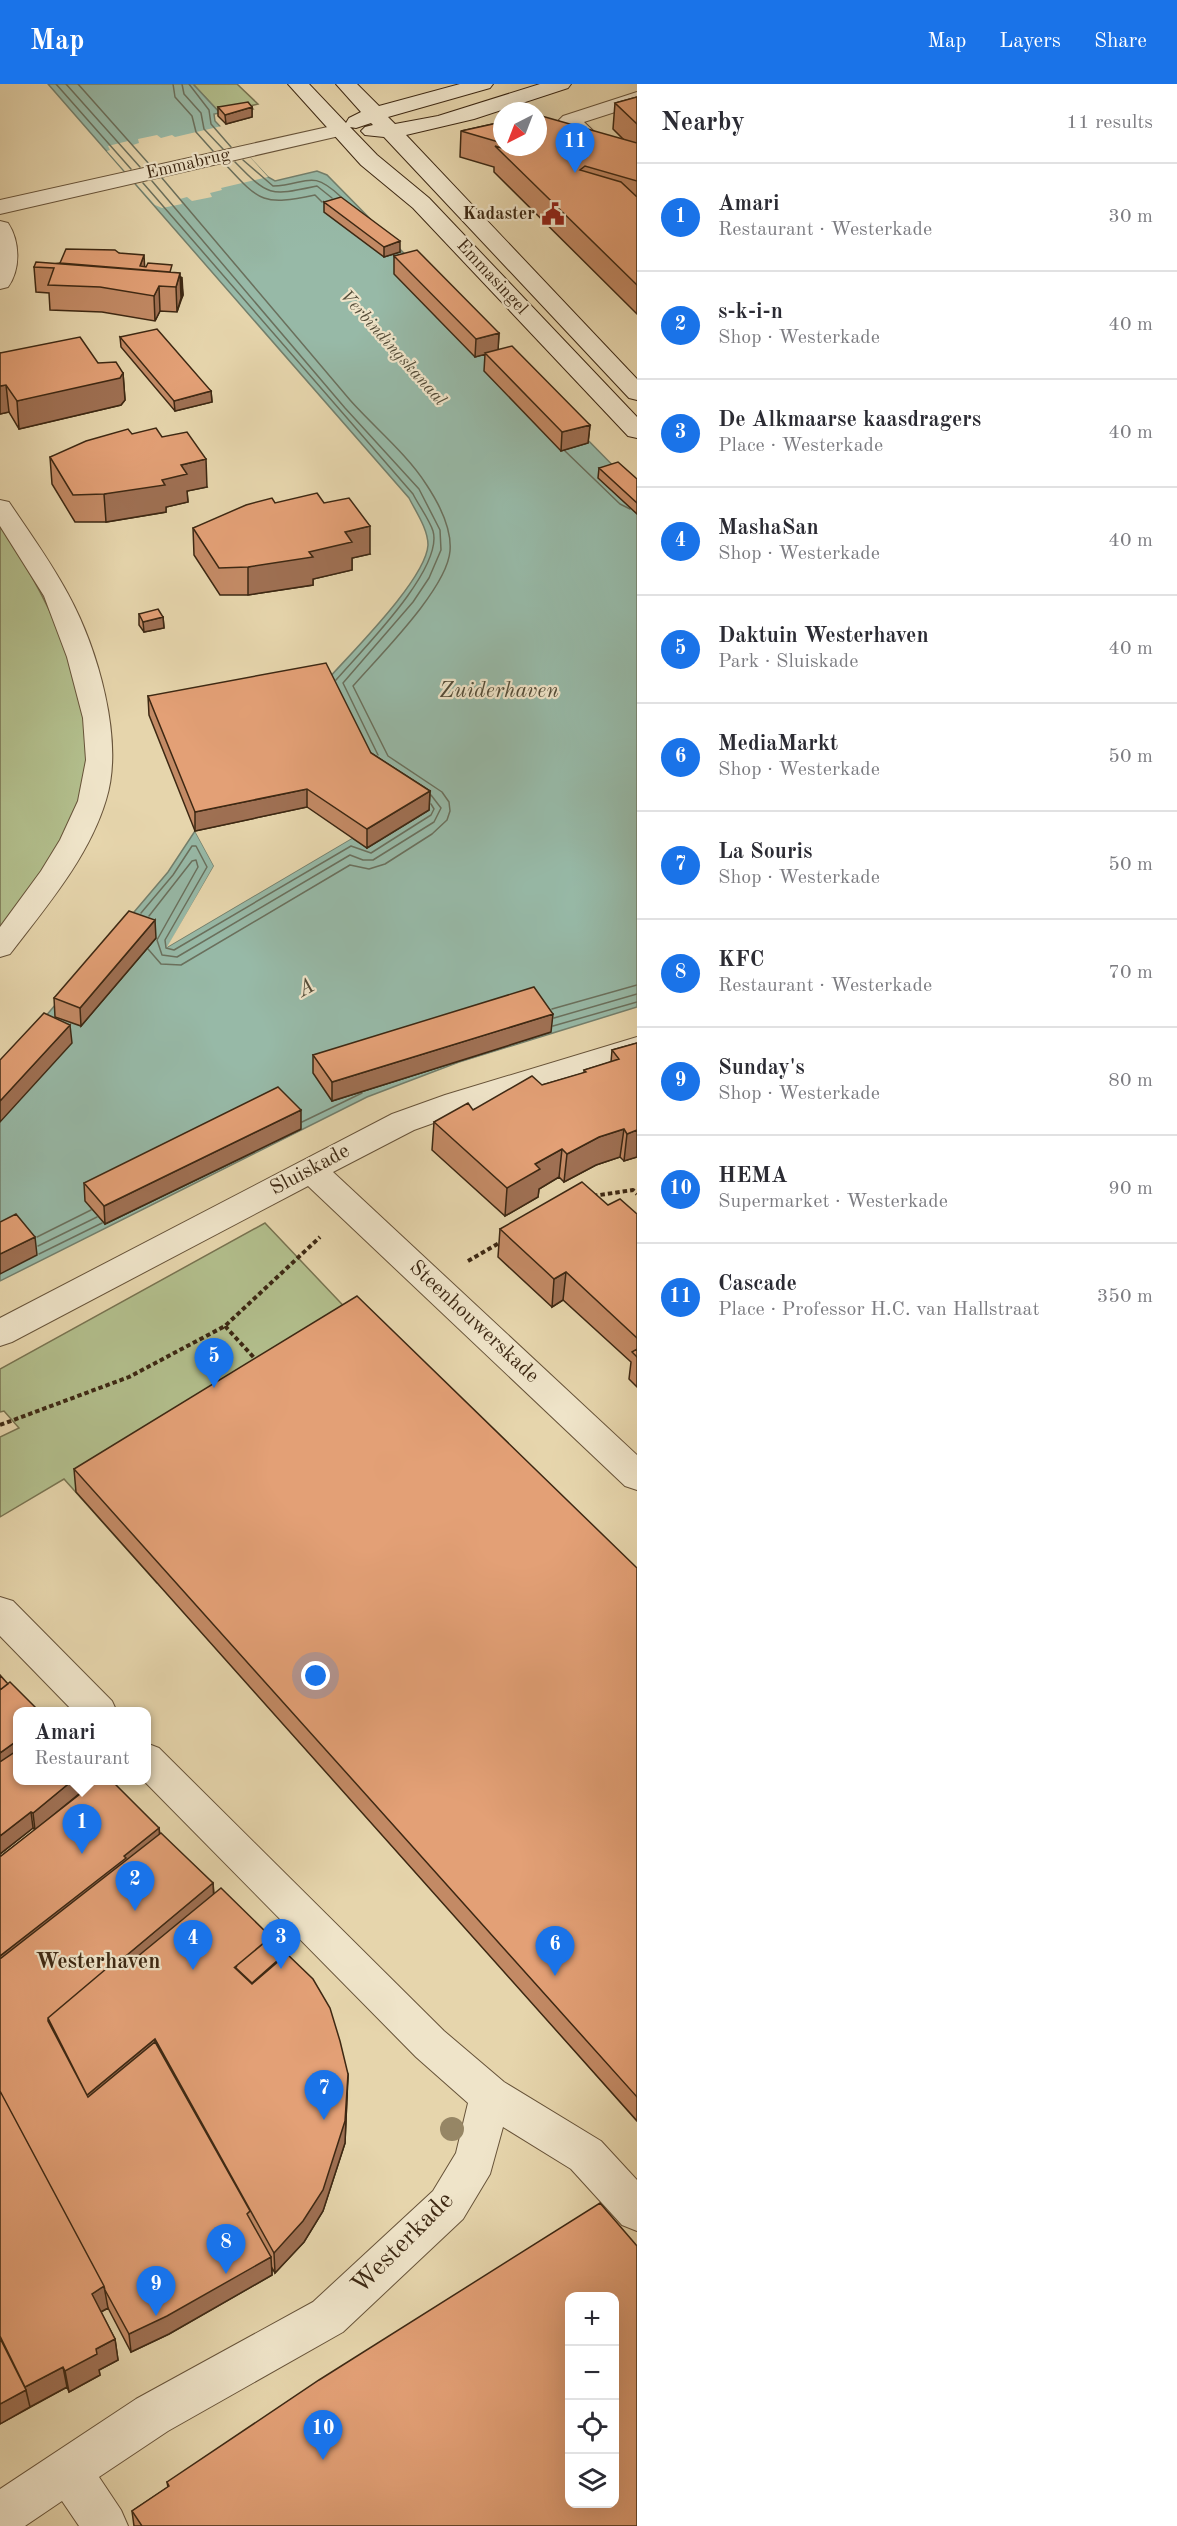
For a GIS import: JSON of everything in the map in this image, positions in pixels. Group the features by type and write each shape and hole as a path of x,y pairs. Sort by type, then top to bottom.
{"street":[{"name":"Emmasingel","path":"298,84 369,160 421,203 637,431"},
{"name":"Emmasingel","path":"346,84 637,393"},
{"name":"Emmabrug","path":"0,207 341,130 374,114 483,84"},
{"path":"341,130 391,132 465,114 561,84"},
{"path":"613,163 570,120 637,98"},
{"path":"0,228 6,240 6,259 0,282"},
{"path":"0,507 59,603 93,699 98,728 99,759 93,799 79,832 26,913 0,947"},
{"name":"Sluiskade","path":"0,1333 403,1122 456,1103 637,1048"},
{"name":"Steenhouwerskade","path":"311,1170 637,1476"},
{"path":"0,1612 94,1707"},
{"path":"151,1763 430,2044 490,2096 586,2155 637,2211"},
{"name":"Westerkade","path":"0,2516 152,2415 328,2317 448,2205 475,2160 490,2096"},
{"path":"69,2471 105,2526"}],"path":[{"path":"591,1196 635,1189 637,1194"},
{"path":"431,1281 511,1237"},
{"path":"0,1425 129,1377 225,1326 297,1257"},
{"path":"225,1326 261,1365"}],"green space":[{"path":"193,84 237,84 258,104 250,106 253,109 220,113"},
{"path":"0,525 54,619 68,655 80,691 86,728 87,763 80,797 64,833 55,850 0,930"},
{"path":"265,1223 356,1319 446,1406 157,1583 64,1479 0,1517 0,1437 19,1428 4,1411 0,1412 0,1369"}],"water":[{"path":"48,84 193,84 220,113 214,114 215,121 268,177 275,181 317,171 327,175 637,490 637,1007 459,1062 367,1097 0,1281 0,1070 168,872 195,831 214,866 169,946 352,838 367,848 371,771 328,679 402,595 424,559 428,545 424,527 409,498"}],"pier":[{"path":"222,126 268,177 221,188 222,190 210,193 212,197 192,201 187,197 180,199 182,204 162,208 155,205 107,151 110,150 108,146 128,141 133,145 139,143 138,139 157,135 161,138 172,135 175,137"},
{"path":"198,830 217,867 176,939 349,836 352,838 167,947 214,866 195,831"}],"building":[{"path":"637,97 637,124 615,103"},
{"path":"248,102 252,107 225,115 218,107"},
{"path":"547,118 637,143 637,181 585,166 580,170 621,182 637,197 637,285 505,156 547,156"},
{"path":"493,124 493,140 461,131"},
{"path":"341,197 400,241 384,247 324,202"},
{"path":"66,249 115,250 119,253 144,255 140,266 146,267 148,263 172,265 170,272 60,263"},
{"path":"417,250 499,333 476,339 394,256"},
{"path":"36,262 180,273 176,287 159,286 154,296 100,287 48,285 54,268 34,267"},
{"path":"157,329 211,391 174,401 120,337"},
{"path":"80,337 98,363 116,362 123,373 120,378 17,401 6,385 0,386 0,353"},
{"path":"512,346 590,425 562,432 485,353"},
{"path":"156,428 162,437 187,432 206,459 181,465 187,474 162,480 165,485 104,494 73,495 50,457 86,441 128,429 132,434"},
{"path":"618,462 637,479 637,503 599,468"},
{"path":"317,493 324,503 349,498 370,526 345,532 352,542 309,552 313,557 248,567 219,568 193,528 246,505 272,498 275,503"},
{"path":"158,609 163,617 143,622 139,614"},
{"path":"326,663 371,753 430,791 367,829 307,789 195,812 148,696"},
{"path":"129,911 155,920 80,1008 54,998"},
{"path":"534,987 553,1014 332,1082 313,1055"},
{"path":"44,1013 70,1025 0,1101 0,1060"},
{"path":"637,1043 637,1130 627,1134 624,1129 599,1137 567,1154 562,1149 535,1164 540,1169 507,1188 434,1122 468,1103 473,1110 532,1076 542,1085 586,1072 584,1070 619,1059 612,1050"},
{"path":"278,1087 301,1110 104,1206 84,1183"},
{"path":"582,1182 608,1205 620,1199 637,1214 637,1338 566,1272 554,1279 500,1229"},
{"path":"16,1214 35,1237 0,1254 0,1222"},
{"path":"357,1296 637,1568 637,2097 74,1469"},
{"path":"0,1675 8,1684 0,1690"},
{"path":"10,1682 35,1707 13,1707 13,1744 0,1753 0,1690"},
{"path":"13,1753 13,1785 67,1785 0,1836 0,1762"},
{"path":"92,1785 116,1785 159,1828 124,1856 126,1858 0,1956 1,1856"},
{"path":"161,1833 213,1883 121,1960 119,1958 48,2018 48,2021 88,2097 155,2042 250,2211 247,2214 271,2257 167,2316 129,2334 0,2091 0,1959"},
{"path":"221,1888 271,1937 235,1968 252,1984 287,1954 313,1979 330,2008 348,2074 345,2121 323,2190 303,2221 274,2253 155,2039 87,2095 48,2018 119,1958 126,1966"},
{"path":"272,1936 287,1952 252,1983 235,1967"},
{"path":"0,2091 104,2286 92,2294 115,2339 96,2349 97,2354 65,2371 63,2367 25,2387 0,2336"},
{"path":"600,2203 637,2246 637,2526 142,2526 132,2511 169,2486 167,2482 319,2380"},
{"path":"0,2338 26,2390 0,2404"}],"place":[{"name":"Cascade","path":"575,173"},
{"name":"Kadaster","path":"553,214"},
{"name":"Daktuin Westerhaven","path":"214,1388"},
{"name":"Amari","path":"82,1854"},
{"name":"s-k-i-n","path":"135,1911"},
{"name":"De Alkmaarse kaasdragers","path":"281,1969"},
{"name":"MashaSan","path":"193,1970"},
{"name":"MediaMarkt","path":"555,1976"},
{"name":"La Souris","path":"324,2120"},
{"name":"KFC","path":"226,2274"},
{"name":"Sunday's","path":"156,2316"},
{"name":"HEMA","path":"323,2460"}],"district":[{"name":"Westerhaven","path":"98,1962"}],"water label":[{"name":"Verbindingskanaal","path":"393,348"},
{"name":"Zuiderhaven","path":"499,691"},
{"name":"A","path":"306,988"}]}
